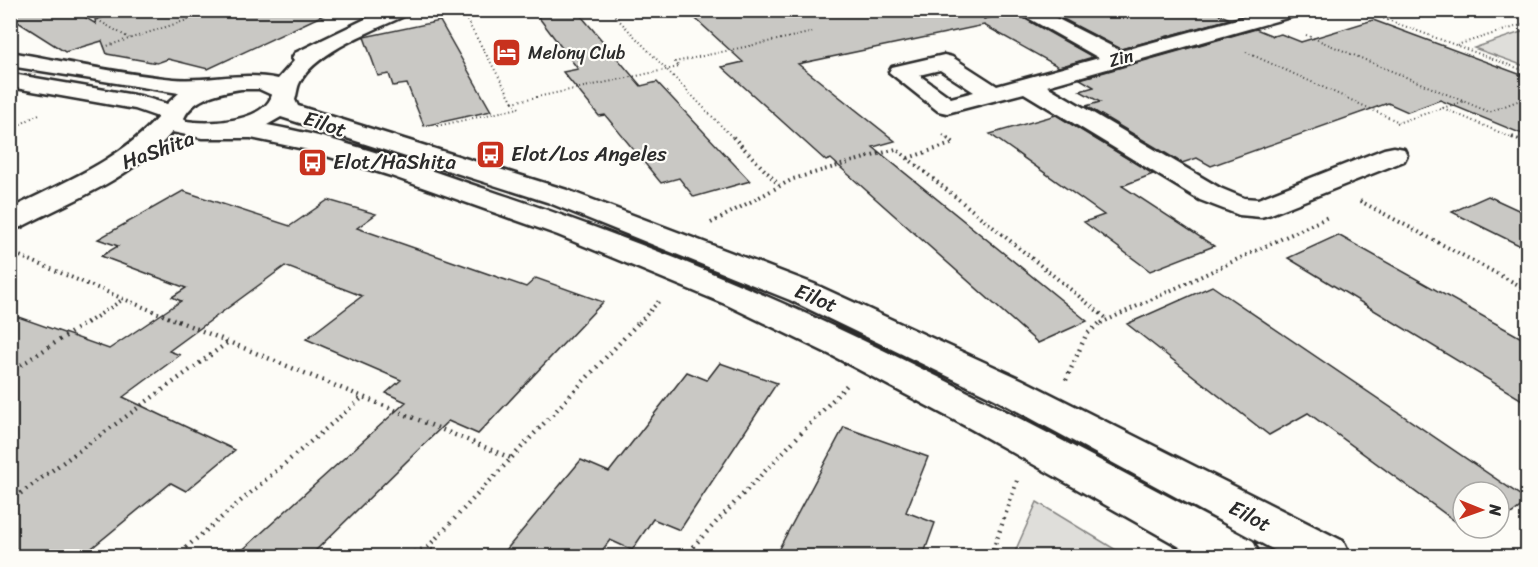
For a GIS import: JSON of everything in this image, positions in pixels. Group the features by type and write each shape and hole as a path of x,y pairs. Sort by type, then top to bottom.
{"street":[{"path":"323,49 401,10"},
{"path":"1024,10 1119,59"},
{"name":"Zin","path":"947,106 1294,10"},
{"name":"HaShita","path":"10,221 104,170 153,138 186,100 323,49"},
{"name":"HaShita","path":"104,170 219,129 266,115 283,96 297,71 323,49"},
{"path":"10,59 174,86 263,82 277,86 283,96"},
{"path":"947,106 900,72 944,62 994,94"},
{"path":"10,81 140,103 172,116"},
{"path":"1026,84 1232,205 1247,208 1267,206 1394,155"},
{"name":"Eilot","path":"283,96 288,111 303,118 502,178 681,259 1029,442 1237,556"},
{"name":"Eilot","path":"172,116 177,126 184,128 269,134 424,178 543,219 681,259 871,323 1052,412 1328,556"}],"path":[{"path":"80,10 130,39"},
{"path":"93,18 119,10"},
{"path":"49,65 218,10"},
{"path":"609,10 779,185"},
{"path":"1361,10 1527,72"},
{"path":"431,127 519,108 513,102 462,11"},
{"path":"1266,18 1489,111 1527,97"},
{"path":"1456,45 1527,24"},
{"path":"513,102 666,70 679,67 675,62 814,33"},
{"path":"1208,34 1399,122"},
{"path":"908,158 954,144 934,128 947,106"},
{"path":"1443,108 1527,144"},
{"path":"402,556 427,548 511,458 681,259 779,185 896,148 1106,318"},
{"path":"1325,183 1527,290"},
{"path":"1351,207 1361,202"},
{"path":"1052,412 1086,335 1106,318 1329,216"},
{"path":"10,252 511,458"},
{"path":"10,372 123,300"},
{"path":"10,501 227,342"},
{"path":"684,556 871,359"},
{"path":"176,556 362,398"},
{"path":"991,556 1029,442"},
{"path":"427,548 444,556"}],"shaded area":[{"path":"1527,30 1527,67 1474,48"},
{"path":"1037,502 1126,556 1013,556"}],"building":[{"path":"10,10 73,10 96,24 95,20 125,10 334,10 208,69 168,59 157,63 107,54 102,41 65,52 10,17"},
{"path":"533,10 576,10 641,86 657,82 750,181 694,197 679,178 661,183 605,115 599,116 563,72 578,69"},
{"path":"686,10 983,10 984,19 1013,12 1093,57 1059,67 984,25 798,64 895,141 873,147 1087,321 1038,343 831,159 826,161 722,67 743,62"},
{"path":"1046,10 1209,10 1230,19 1121,49"},
{"path":"1373,20 1527,77 1527,136 1440,100 1408,112 1388,103 1211,166 1197,158 1182,163 1086,106 1100,102 1080,91 1094,87 1080,79 1256,29 1273,36 1281,34 1301,42"},
{"path":"440,21 491,111 424,126 407,84 393,86 389,74 378,76 364,37"},
{"path":"1056,115 1153,174 1122,186 1214,246 1150,271 1084,222 1104,215 990,134"},
{"path":"183,191 290,226 328,200 376,214 357,228 526,287 536,278 603,302 478,434 448,421 310,556 236,556 406,402 386,393 401,380 306,339 362,296 285,266 169,351 180,355 123,397 235,450 186,491 171,483 82,556 10,556 10,314 109,349 181,301 172,297 186,288 101,256 118,246 98,239"},
{"path":"1488,196 1527,214 1527,249 1452,212"},
{"path":"1338,235 1527,341 1527,403 1288,258"},
{"path":"1212,286 1498,480 1451,480 1451,518 1308,413 1269,435 1127,324"},
{"path":"720,363 777,383 680,530 653,519 632,550 610,540 598,556 501,556 581,460 609,472 687,372 707,380"},
{"path":"844,427 928,457 906,512 935,523 923,556 775,556"},
{"path":"1511,489 1527,500 1511,514"}],"place":[{"name":"Melony Club","path":"507,53"},
{"name":"Elot/Los Angeles","path":"490,154"},
{"name":"Elot/HaShita","path":"312,162"}]}
